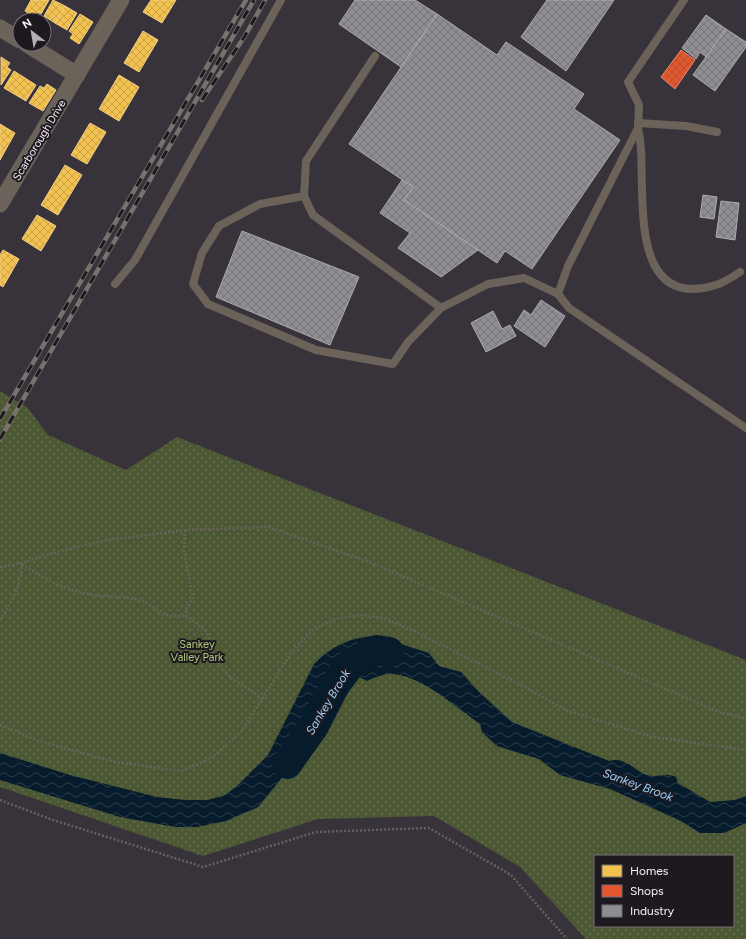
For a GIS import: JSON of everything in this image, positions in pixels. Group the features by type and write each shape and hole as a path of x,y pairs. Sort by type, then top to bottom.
{"street":[{"name":"Scarborough Drive","path":"0,204 121,0"},
{"path":"0,28 12,35"},
{"path":"40,52 77,75"}],"lane":[{"path":"115,284 135,260 281,0"},
{"path":"684,0 628,82 639,105 638,125 642,145 644,223 648,249 657,270 668,283 686,289 719,284 740,272"},
{"path":"375,56 306,161 304,196 313,215 441,308"},
{"path":"638,125 686,126 716,132"},
{"path":"558,294 568,266 638,125"},
{"path":"304,196 260,204 219,226 202,253 193,284 208,304 316,350 393,364 408,342 441,308 488,284 524,278 558,294 569,308 746,428"}],"path":[{"path":"0,567 22,563 53,553 102,541 185,530 268,527 372,563 719,712 746,719"},
{"path":"185,530 184,552 193,598 186,608 187,616"},
{"path":"22,563 39,576 63,587 92,595 138,600 151,605 160,613 171,616 187,616 206,631 212,645 213,656 230,678 263,699"},
{"path":"0,620 11,604 21,579 22,563"},
{"path":"0,725 36,740 115,762 181,771 210,759 242,731 291,653 314,629 336,619 360,615 383,618 412,630 525,687 565,710 653,737 746,750"},
{"path":"0,800 50,820 203,867 316,832 429,828 511,875 568,939"}],"green space":[{"name":"Sankey Valley Park","path":"0,391 28,408 48,435 126,470 177,437 746,660 746,939 586,939 520,867 434,816 318,819 203,856 0,787"}],"water":[{"path":"376,636 429,653 439,666 461,672 479,692 512,722 609,761 620,760 647,775 669,775 676,777 678,783 710,802 735,800 746,796 746,823 724,833 700,833 681,821 610,789 560,775 539,759 497,746 482,732 480,724 439,694 416,680 404,676 387,674 367,681 361,678 349,662 342,661 327,677 308,741 285,774 258,807 226,821 197,827 175,827 120,817 0,780 0,753 70,775 157,797 185,800 208,800 225,795 237,786 268,755 314,664 334,647 358,638"}],"building: Homes":[{"path":"31,0 49,0 42,12 25,11"},
{"path":"53,0 65,6 55,23 52,21 52,12 46,12"},
{"path":"151,0 176,0 162,23 143,12"},
{"path":"65,6 77,13 67,30 55,23"},
{"path":"80,14 93,22 79,44 70,38 73,34 69,31"},
{"path":"143,31 158,40 139,72 124,63"},
{"path":"1,57 10,63 7,67 11,70 1,85"},
{"path":"14,71 36,85 26,101 4,88"},
{"path":"119,75 139,87 119,121 99,109"},
{"path":"47,84 56,90 43,111 29,103 40,86 44,88"},
{"path":"90,123 106,132 87,164 71,155"},
{"path":"0,124 15,133 0,160"},
{"path":"65,165 82,175 58,215 41,205"},
{"path":"37,215 56,226 41,251 22,239"},
{"path":"3,250 19,259 3,287 0,285 0,255"}],"building: Shops":[{"path":"681,50 695,60 675,89 661,77"}],"building: Industry":[{"path":"355,0 415,0 437,14 401,67 339,24"},
{"path":"547,0 614,0 566,71 521,37"},
{"path":"437,14 497,55 506,42 584,94 574,109 620,140 532,269 505,251 497,263 404,200 413,187 349,144"},
{"path":"706,15 726,29 706,57 700,52 696,59 682,48"},
{"path":"726,29 746,42 746,47 715,91 693,75"},
{"path":"402,180 413,187 404,200 478,250 441,277 398,248 410,233 380,213"},
{"path":"703,195 717,197 714,219 700,217"},
{"path":"721,201 739,203 735,240 716,237"},
{"path":"242,231 359,277 330,345 216,297"},
{"path":"541,300 565,316 545,347 514,326 524,310 531,315"},
{"path":"493,311 502,329 510,325 516,336 486,352 471,323"}],"waterway":[{"name":"Sankey Brook","path":"287,764 314,726 335,685 351,664 377,650 389,652"}],"railway":[{"path":"0,419 246,0"},
{"path":"0,439 254,0"},
{"path":"202,100 245,36 265,0"}]}
